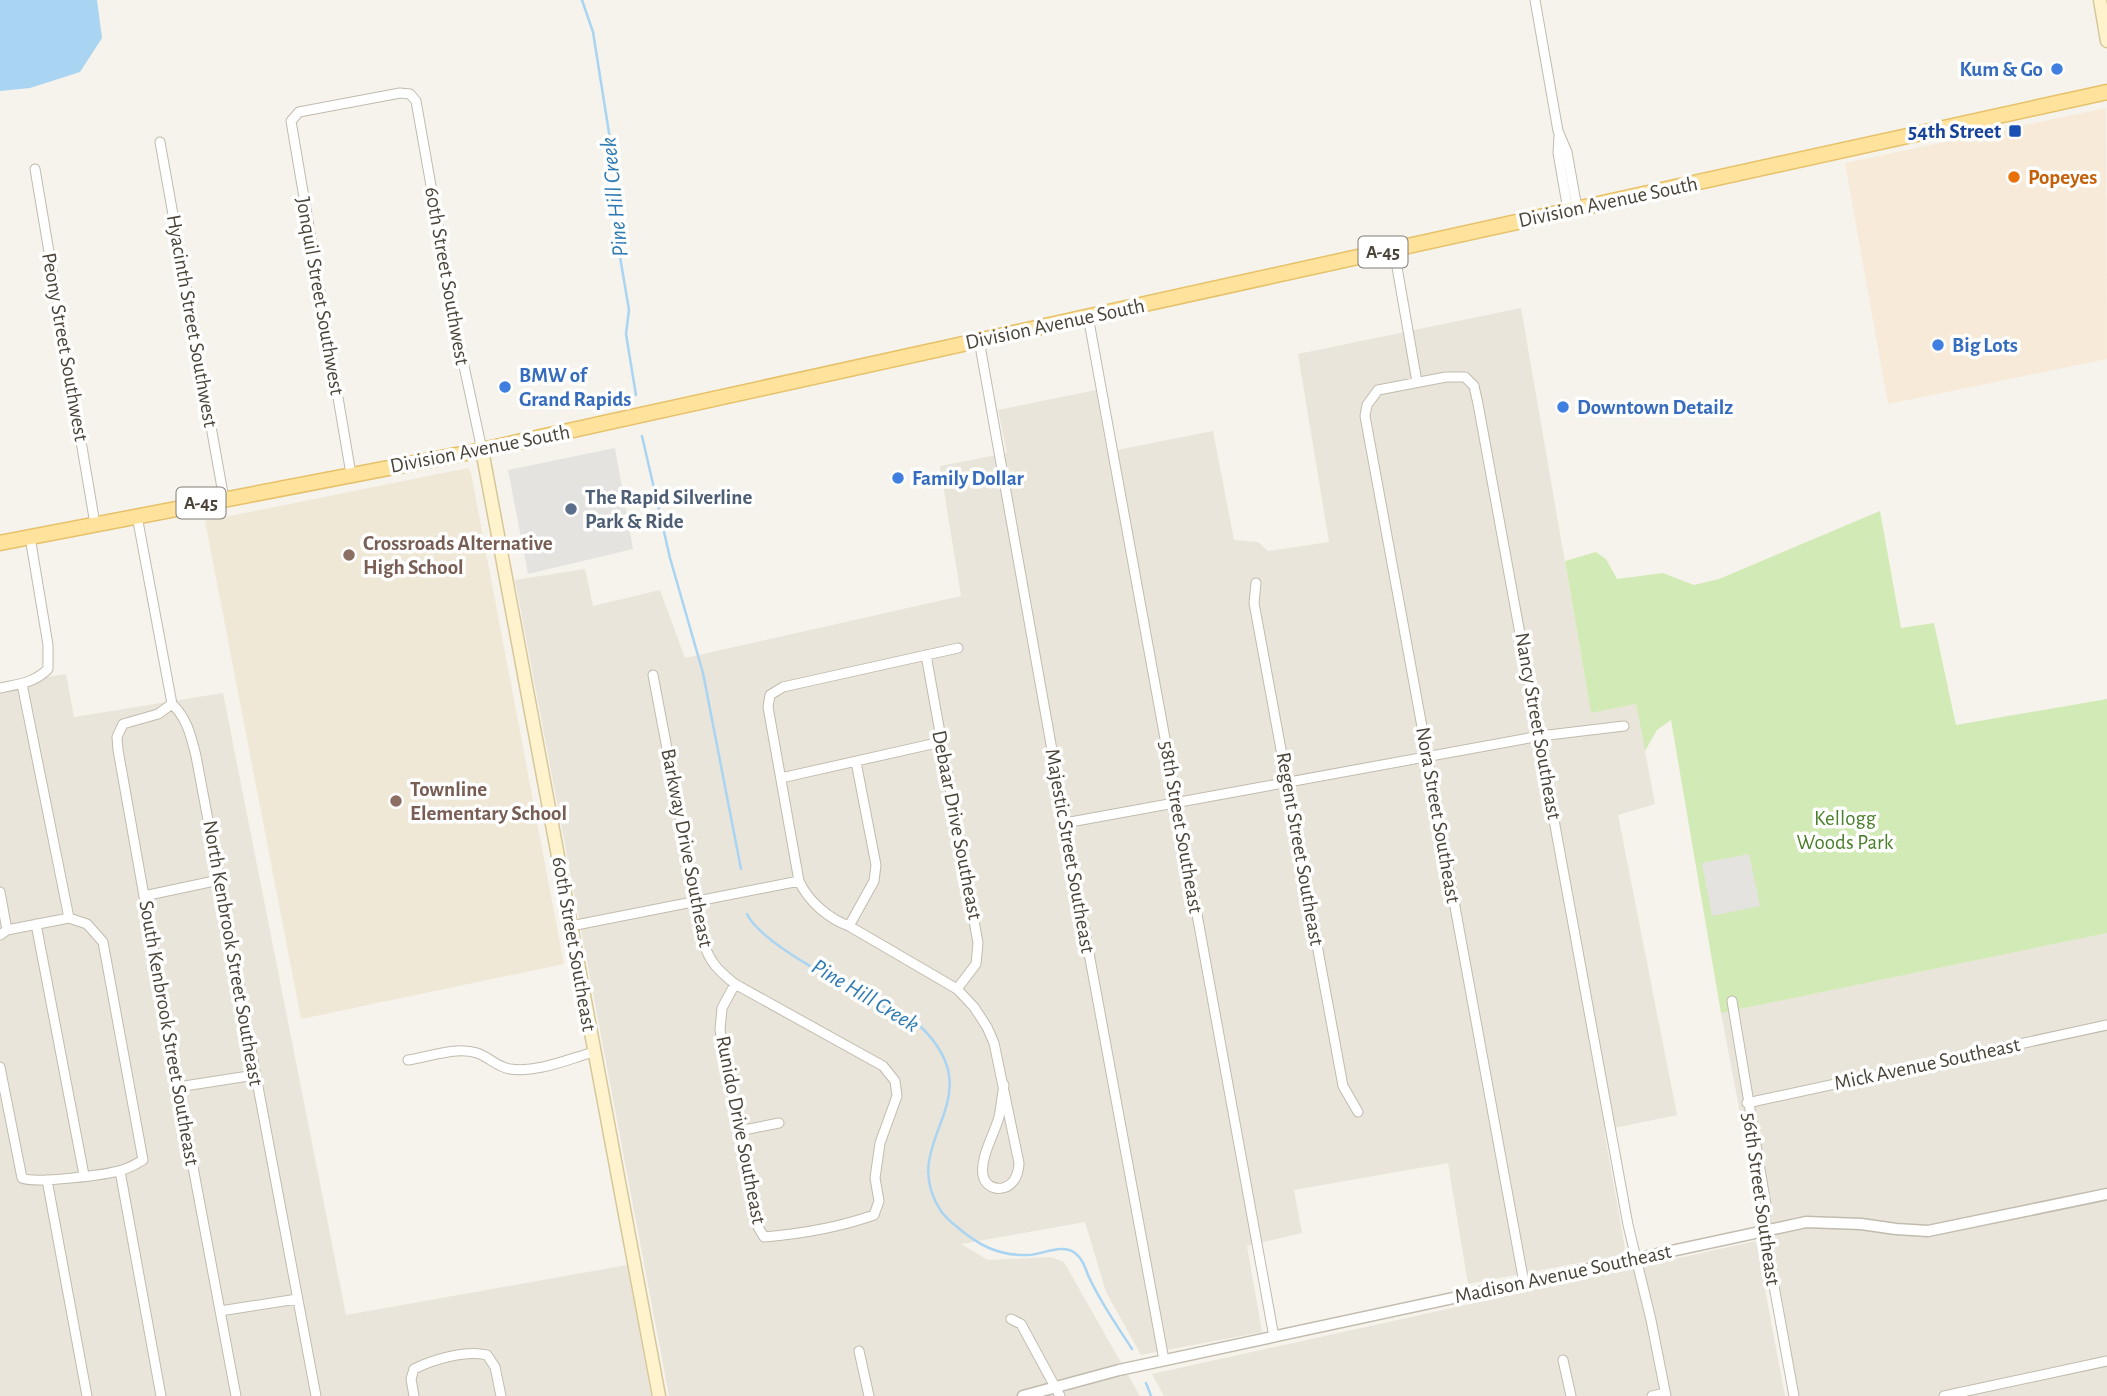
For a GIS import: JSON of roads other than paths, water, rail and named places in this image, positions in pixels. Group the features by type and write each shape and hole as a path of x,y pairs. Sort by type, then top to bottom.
{"main road":[{"path":"2100,0 2107,41"},
{"name":"Division Avenue South","path":"0,543 482,450 2107,92"},
{"name":"60th Street Southeast","path":"482,450 659,1396"}],"street":[{"path":"1535,0 1558,131 1567,152 1573,209"},
{"name":"60th Street Southwest","path":"293,117 299,113 400,93 410,94 415,101 458,338 482,450"},
{"name":"Jonquil Street Southwest","path":"293,117 291,126 351,474"},
{"name":"Hyacinth Street Southwest","path":"160,142 223,499"},
{"name":"Peony Street Southwest","path":"35,169 95,524"},
{"path":"1394,250 1417,382"},
{"name":"58th Street Southeast","path":"1088,316 1274,1337"},
{"name":"Majestic Street Southeast","path":"979,340 1164,1360"},
{"name":"Nancy Street Southeast","path":"1417,382 1465,377 1474,386 1628,1225 1666,1394"},
{"name":"Nora Street Southeast","path":"1417,382 1378,390 1367,405 1365,416 1524,1283"},
{"name":"North Kenbrook Street Southeast","path":"137,516 172,704 182,713 190,731 316,1396"},
{"path":"0,688 39,678 48,669 50,660 30,537"},
{"name":"Regent Street Southeast","path":"1256,583 1254,603 1343,1086 1358,1112"},
{"path":"958,648 783,687 769,695 768,707 803,891 837,922 849,926 957,989 974,1007 987,1027 997,1054 1004,1085 1019,1163 1015,1181 1000,1188 990,1186 984,1181 982,1174 999,1115 1004,1085"},
{"name":"Debaar Drive Southeast","path":"926,655 978,943 976,964 957,989"},
{"name":"Barkway Drive Southeast","path":"653,675 704,943 710,959 734,984 883,1066 895,1081 897,1096 880,1143 877,1160 875,1178 879,1201 874,1215 855,1222 764,1237"},
{"path":"22,684 69,918"},
{"name":"South Kenbrook Street Southeast","path":"172,704 158,714 123,724 117,737 123,784 236,1396"},
{"path":"1065,823 1539,736 1624,726"},
{"path":"781,778 941,742"},
{"path":"849,926 874,881 876,865 856,762"},
{"path":"144,896 219,880"},
{"path":"571,926 799,881"},
{"path":"0,892 4,933 69,918 87,924 103,942 142,1160 120,1171 47,1180 29,1181 22,1178 0,1067"},
{"path":"36,925 84,1175"},
{"name":"Runido Drive Southeast","path":"734,984 722,1009 720,1030 758,1227 764,1237"},
{"name":"56th Street Southeast","path":"1732,1001 1766,1205 1764,1231 1794,1396"},
{"name":"Mick Avenue Southeast","path":"1747,1103 2107,1025"},
{"path":"408,1060 466,1051 479,1053 494,1064 509,1069 532,1069 594,1052"},
{"path":"178,1087 255,1075"},
{"path":"739,1131 779,1124"},
{"path":"120,1171 161,1396"},
{"path":"47,1180 87,1396"},
{"name":"Madison Avenue Southeast","path":"1023,1396 1057,1392 1119,1370 1164,1360 1807,1222 1928,1231 2107,1194"},
{"path":"220,1311 298,1298"},
{"path":"1011,1319 1021,1324 1057,1392"},
{"path":"859,1351 869,1396"},
{"path":"414,1396 411,1380 414,1369 426,1363 478,1353 487,1355 495,1367 501,1396"},
{"path":"1563,1360 1571,1396"},
{"path":"1944,1396 2107,1361"},
{"path":"1652,1396 1666,1394"}],"water":[{"path":"0,0 97,0 102,38 80,72 30,88 0,91"}],"waterway":[{"name":"Pine Hill Creek","path":"582,0 593,32 620,202 616,233 629,310 626,334 636,395"},
{"name":"Pine Hill Creek","path":"642,436 670,558 703,673 741,869"},
{"name":"Pine Hill Creek","path":"747,914 757,928 798,959 919,1025 941,1052 949,1076 948,1098 929,1163 930,1186 941,1211 972,1239 1007,1254 1034,1255 1064,1249 1075,1253 1108,1313 1132,1349"},
{"path":"1146,1383 1151,1396"}],"place":[{"name":"Kum & Go","path":"2057,69"},
{"name":"54th Street","path":"2015,131"},
{"name":"Popeyes","path":"2014,177"},
{"name":"Big Lots","path":"1938,345"},
{"name":"BMW of Grand Rapids","path":"505,387"},
{"name":"Downtown Detailz","path":"1563,407"},
{"name":"Family Dollar","path":"898,478"},
{"name":"The Rapid Silverline Park & Ride","path":"571,509"},
{"name":"Crossroads Alternative High School","path":"349,555"},
{"name":"Townline Elementary School","path":"396,801"}],"park label":[{"name":"Kellogg Woods Park","path":"1845,830"}]}
